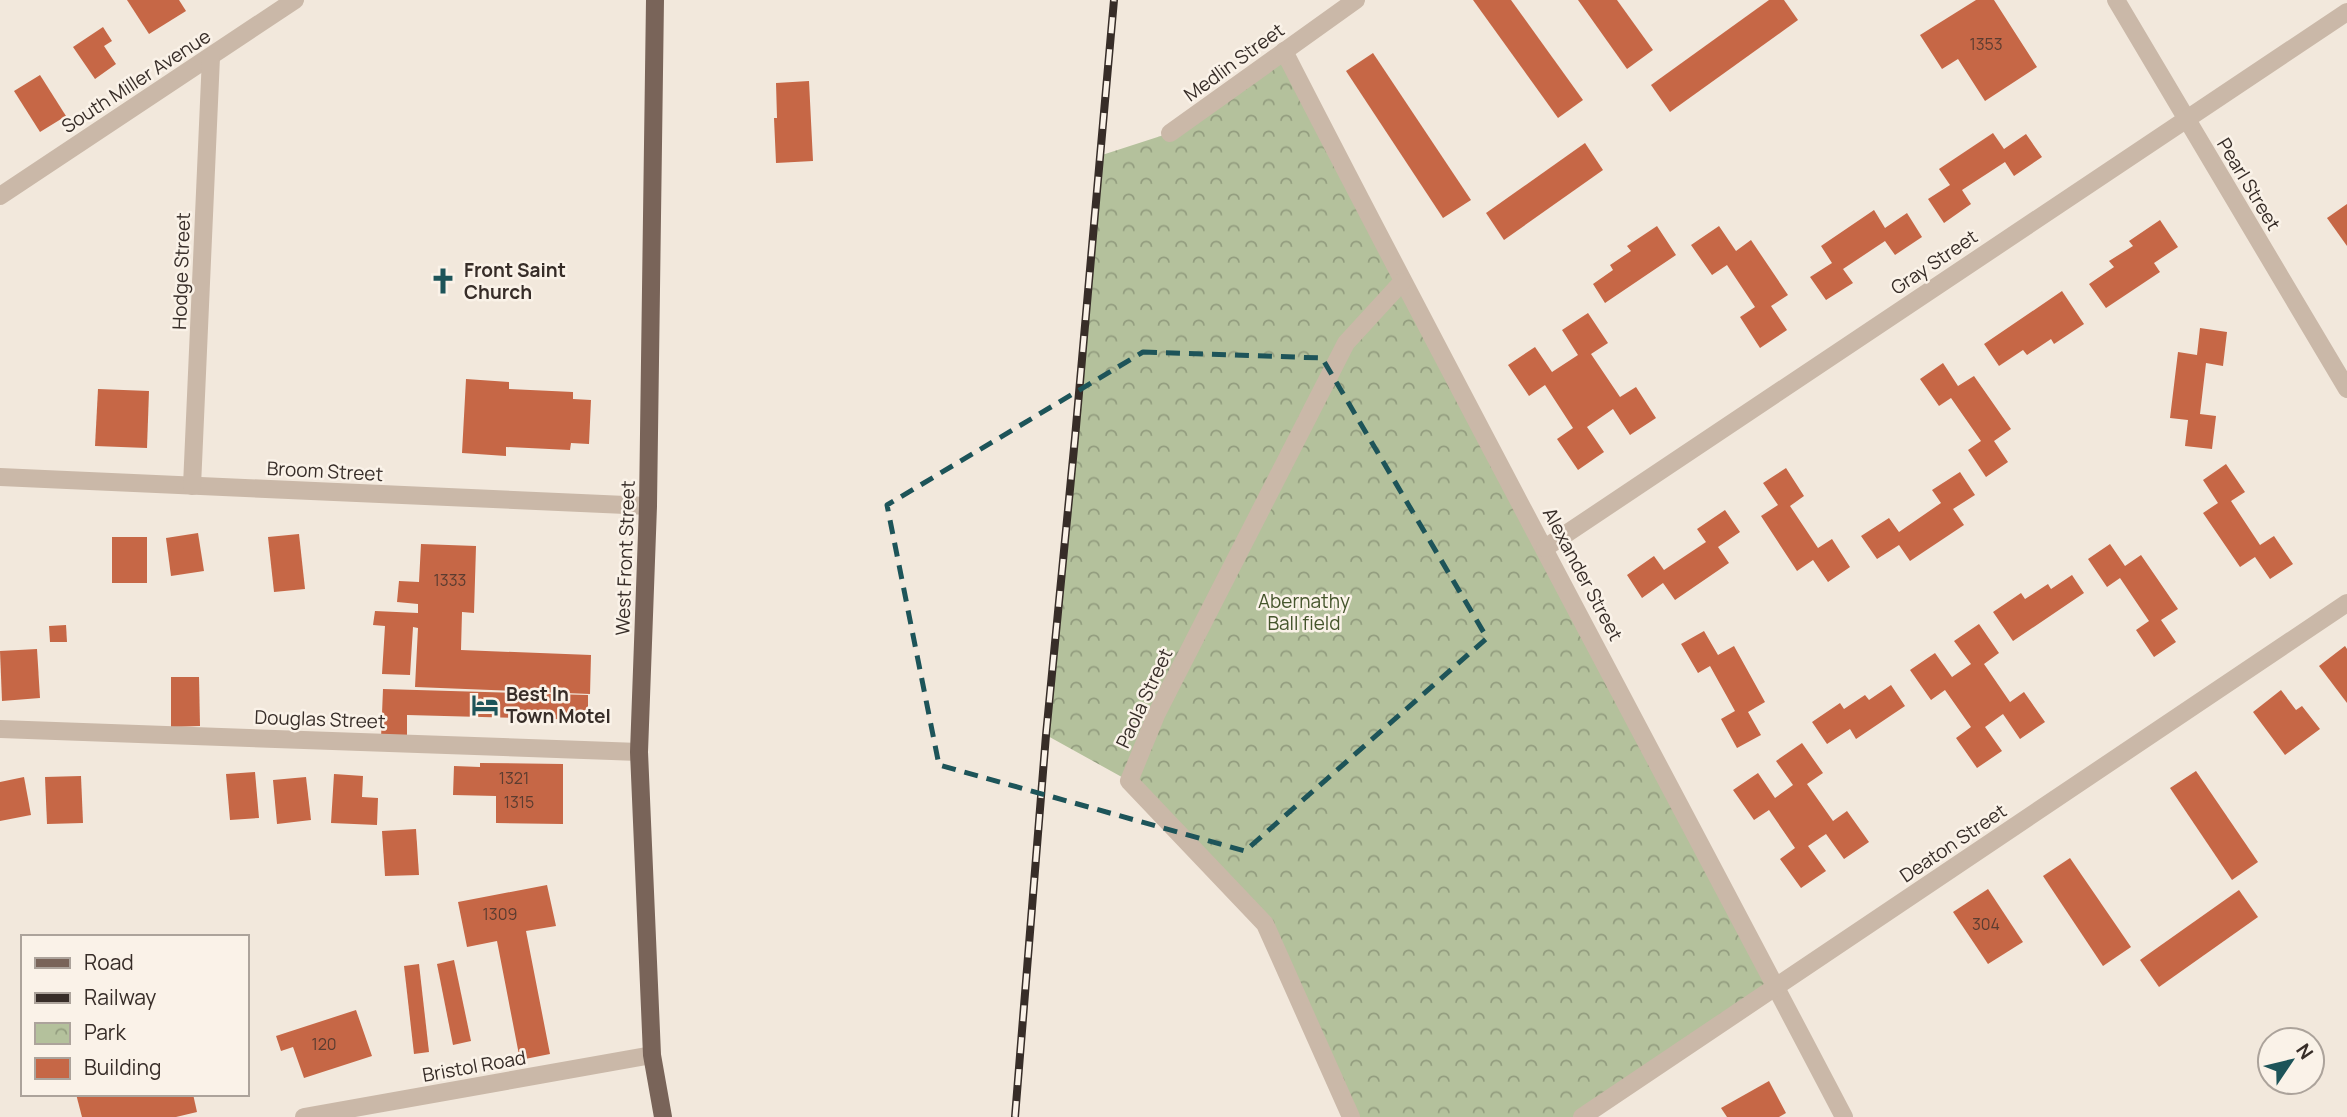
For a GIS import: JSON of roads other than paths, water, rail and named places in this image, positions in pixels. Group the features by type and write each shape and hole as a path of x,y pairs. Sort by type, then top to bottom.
{"main road":[{"name":"West Front Street","path":"655,0 648,506 639,752 652,1055 663,1117"}],"street":[{"name":"South Miller Avenue","path":"0,196 295,0"},
{"name":"Medlin Street","path":"1170,133 1356,0"},
{"name":"Pearl Street","path":"2116,0 2347,389"},
{"name":"Gray Street","path":"1545,548 2347,12"},
{"name":"Alexander Street","path":"1284,51 1402,282 1844,1117"},
{"name":"Hodge Street","path":"192,486 211,57"},
{"name":"Paola Street","path":"1351,1117 1265,924 1129,781 1156,715 1346,342 1402,282"},
{"name":"Broom Street","path":"0,477 648,506"},
{"name":"Deaton Street","path":"1582,1117 2347,603"},
{"name":"Douglas Street","path":"0,729 639,752"},
{"name":"Bristol Road","path":"304,1117 652,1055"}],"railway":[{"path":"1015,1117 1046,735 1114,0"}],"place":[{"name":"Front Saint Church","path":"443,281"},
{"name":"Best In Town Motel","path":"485,705"}],"park label":[{"name":"Abernathy Ball field","path":"1304,612"}]}
